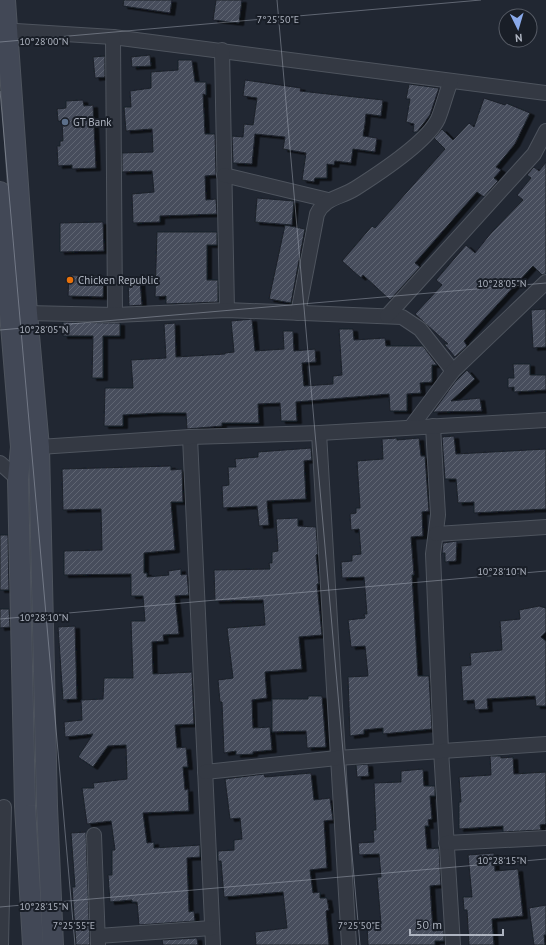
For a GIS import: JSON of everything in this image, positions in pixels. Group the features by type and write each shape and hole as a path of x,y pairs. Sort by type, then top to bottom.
{"street":[{"path":"53,945 39,447 4,18 113,37 546,93"},
{"path":"113,37 115,315"},
{"path":"222,50 227,310"},
{"path":"298,313 316,214 320,206 328,200 356,188 420,142 437,120 450,81"},
{"path":"387,316 534,154 546,131"},
{"path":"224,175 328,200"},
{"path":"0,192 21,447 18,479 25,806 33,945"},
{"path":"410,427 453,370 546,282"},
{"path":"27,313 115,315 227,310 402,317 420,329 453,370"},
{"path":"39,447 190,437 319,433 546,420"},
{"path":"433,426 438,515 432,554 441,750 453,945"},
{"path":"319,433 349,945"},
{"path":"190,437 213,945"},
{"path":"0,463 18,479"},
{"path":"436,534 546,527"},
{"path":"23,696 45,695"},
{"path":"205,772 337,758 546,744"},
{"path":"1,945 2,807 25,806"},
{"path":"94,834 98,941 212,928"},
{"path":"446,843 546,838"}],"building":[{"path":"124,0 172,0 170,13 123,6"},
{"path":"216,0 242,0 239,23 213,20"},
{"path":"150,55 151,66 132,67 131,57"},
{"path":"105,56 105,77 95,78 93,57"},
{"path":"178,60 192,60 195,82 206,82 206,95 203,94 205,134 215,134 216,175 205,176 206,200 216,199 217,214 160,216 160,222 133,223 132,194 154,192 152,171 122,172 122,153 153,152 152,129 126,131 124,107 131,107 130,91 151,88 151,72 178,70"},
{"path":"245,80 301,88 300,91 383,100 381,116 366,114 363,136 377,138 375,152 353,149 351,163 335,161 334,165 327,164 327,178 315,178 314,182 302,180 306,153 283,149 285,137 255,134 252,164 233,163 232,136 243,137 244,124 253,125 257,98 243,96"},
{"path":"409,84 439,88 430,115 417,132 413,132 414,124 406,122 410,99 406,99"},
{"path":"484,98 505,105 506,103 530,113 515,144 496,167 501,170 494,178 498,181 484,197 477,192 415,263 420,267 390,300 363,275 361,278 342,261 372,226 375,228 445,149 434,138 442,129 453,140 469,123 474,127"},
{"path":"83,100 84,106 93,105 96,168 72,169 72,165 58,166 57,146 60,146 60,141 63,141 62,121 58,121 57,109 66,108 66,101"},
{"path":"546,162 546,274 542,275 533,266 464,341 467,346 455,357 444,344 448,344 415,314 442,285 436,280 466,245 475,253 491,233 523,200 517,195 531,178 527,175 534,167 539,171"},
{"path":"257,198 294,201 292,225 255,222"},
{"path":"103,222 104,251 60,252 60,223"},
{"path":"285,225 305,229 291,303 269,299"},
{"path":"157,232 217,232 217,245 207,245 207,280 218,280 218,302 166,304 166,296 155,297"},
{"path":"69,275 104,276 103,297 68,296"},
{"path":"128,280 140,280 142,305 129,306"},
{"path":"546,309 546,347 533,348 531,310"},
{"path":"252,319 255,351 284,349 283,331 293,331 294,351 315,349 316,362 302,363 304,386 333,384 333,376 342,375 339,329 353,329 354,340 385,338 386,346 423,346 437,365 432,365 432,382 420,383 421,393 407,394 407,411 390,411 389,394 296,402 297,421 281,421 280,403 258,404 259,423 222,423 222,426 187,429 186,413 158,413 123,415 123,426 104,426 105,388 133,388 131,360 166,358 164,324 175,323 176,357 225,354 234,352 231,321"},
{"path":"63,322 120,323 120,336 103,336 103,378 92,378 93,336 63,336"},
{"path":"513,364 530,364 530,375 546,375 546,390 514,392 514,387 508,388 508,378 514,378"},
{"path":"467,370 475,379 451,401 480,398 482,411 433,412 455,382"},
{"path":"454,436 456,454 546,449 546,509 474,513 474,502 458,503 456,479 445,479 442,437"},
{"path":"397,438 397,440 419,438 421,456 425,456 429,511 422,512 423,536 411,537 418,676 429,676 432,729 383,734 383,728 364,730 364,734 350,736 348,677 368,676 365,646 351,647 348,620 365,618 364,614 367,614 364,577 342,578 341,562 352,561 352,555 361,554 359,529 351,530 350,514 356,513 356,508 360,508 357,461 383,459 382,439"},
{"path":"311,448 312,460 304,461 306,499 267,501 269,525 259,526 257,506 223,508 222,486 229,485 228,467 236,467 235,459 258,457 258,452"},
{"path":"171,466 171,470 182,469 183,502 171,502 175,550 144,553 144,573 147,573 147,577 169,575 168,571 181,569 181,575 187,574 189,595 175,596 179,634 163,635 164,641 152,642 153,674 192,672 194,724 175,725 177,748 186,747 188,767 183,767 185,790 188,789 189,811 143,813 147,843 154,842 154,848 200,845 200,857 187,858 189,912 194,911 195,921 139,925 137,902 132,902 132,900 110,902 108,875 112,875 112,850 115,850 111,821 87,824 82,788 94,788 93,783 127,779 126,745 108,746 93,767 78,757 93,734 65,737 64,722 82,720 81,700 103,699 104,678 133,678 131,621 145,621 143,596 131,596 131,574 64,575 64,551 102,550 101,509 63,510 62,469"},
{"path":"298,518 298,526 316,527 318,554 316,555 319,584 317,584 322,635 299,637 302,669 265,672 267,698 252,700 253,728 270,727 272,750 253,752 253,754 236,755 236,751 224,753 222,702 220,702 218,680 233,678 227,628 265,625 263,600 215,601 214,570 270,569 269,563 272,563 272,552 278,551 276,519"},
{"path":"0,535 8,535 9,590 0,590"},
{"path":"457,541 456,561 445,562 445,553 442,553 443,543"},
{"path":"539,606 546,608 546,632 541,637 546,641 546,706 536,706 535,696 487,699 488,709 475,710 474,700 463,701 461,666 471,665 470,653 502,650 500,621 520,619 519,610"},
{"path":"0,609 9,609 10,627 0,628"},
{"path":"75,626 77,699 63,700 58,627"},
{"path":"308,696 322,696 326,747 307,748 306,731 272,732 272,699 308,699"},
{"path":"490,756 501,756 501,758 513,757 514,774 546,772 546,824 540,825 541,830 503,832 503,826 459,829 459,802 461,802 459,777 491,775"},
{"path":"368,764 369,776 357,777 356,765"},
{"path":"423,769 424,786 435,786 435,796 430,796 432,819 428,820 429,826 425,826 427,849 439,848 441,885 430,886 433,931 444,930 444,941 435,941 435,945 368,945 367,925 381,924 377,877 381,877 379,854 359,855 358,843 374,842 373,830 376,830 374,783 401,782 401,771"},
{"path":"311,773 314,800 330,798 333,820 324,821 327,868 310,870 313,893 320,892 320,898 327,898 329,910 326,911 329,945 256,945 255,932 287,928 283,892 224,897 221,861 218,861 218,851 234,850 234,840 242,839 240,818 230,819 225,779 264,774 265,777"},
{"path":"86,832 90,945 76,945 72,887 75,887 71,833"},
{"path":"494,853 495,871 518,869 523,916 492,919 494,945 469,945 467,910 464,910 463,897 472,897 468,855"},
{"path":"546,905 546,935 544,935 545,945 534,945 529,908"},
{"path":"197,938 198,945 163,945 162,940"}],"place":[{"name":"GT Bank","path":"65,122"},
{"name":"Chicken Republic","path":"70,280"}]}
